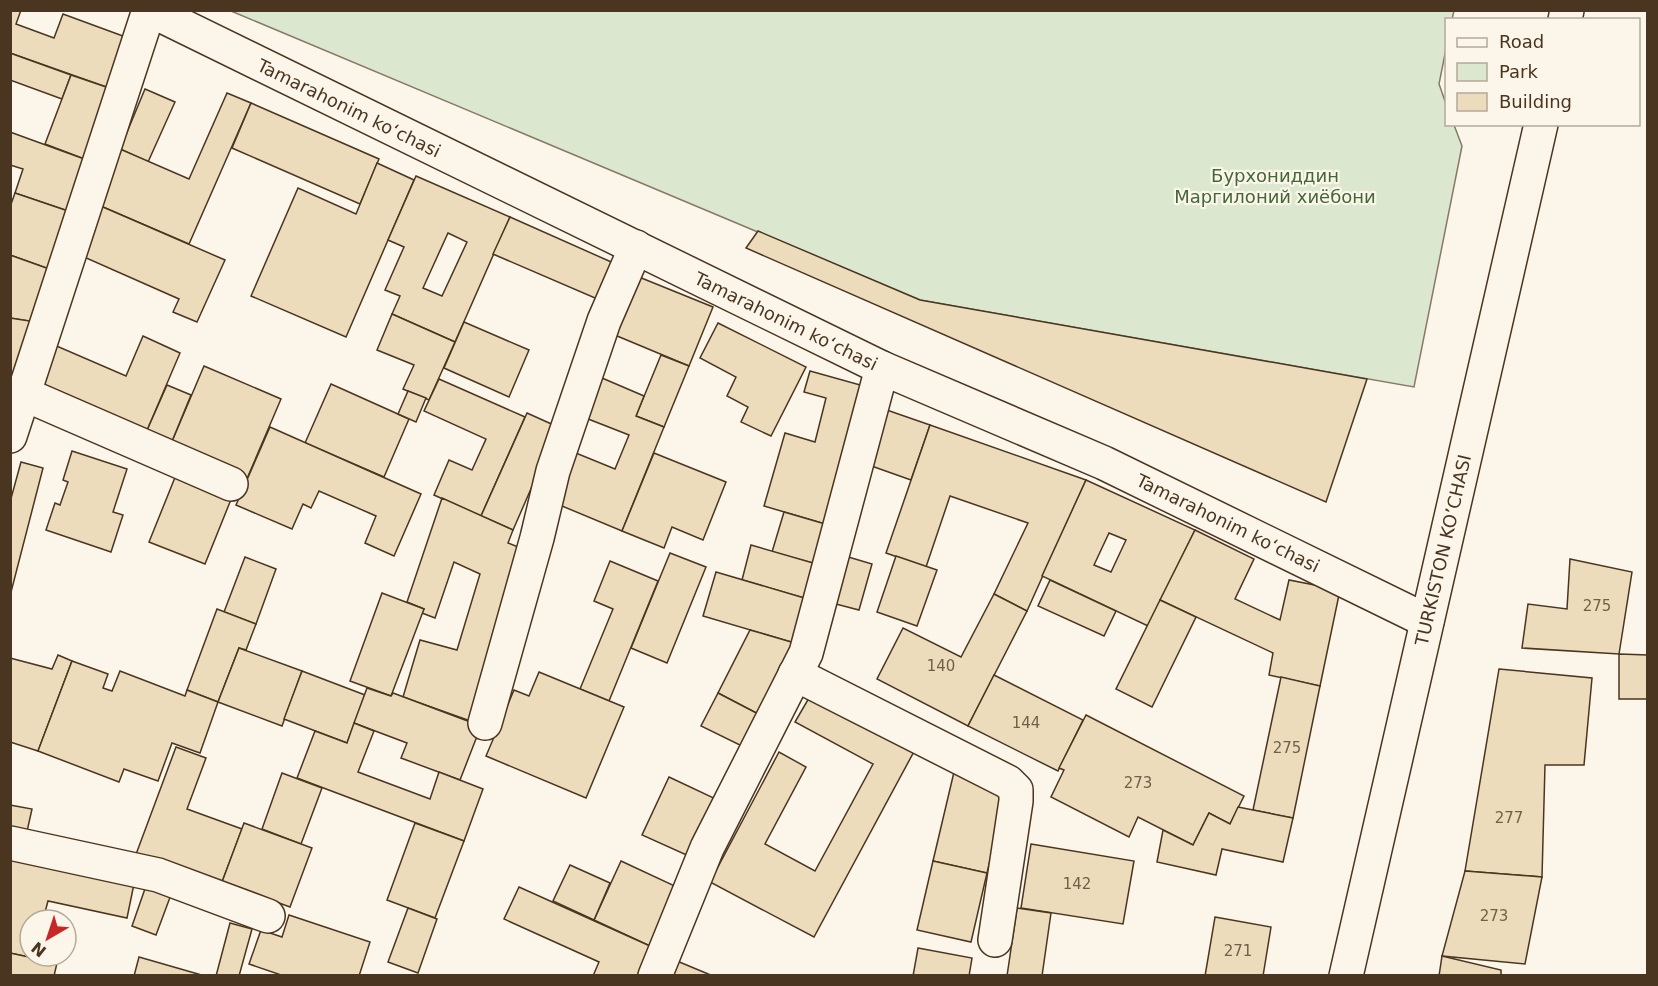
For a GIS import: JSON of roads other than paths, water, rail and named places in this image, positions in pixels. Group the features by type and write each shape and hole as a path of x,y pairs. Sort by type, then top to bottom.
{"street":[{"name":"Tamarahonim koʻchasi","path":"150,10 882,368 1104,463 1427,621"},
{"path":"10,436 150,10"},
{"name":"TURKISTON KO’CHASI","path":"1346,975 1541,126"},
{"path":"485,723 537,538 553,471 604,321 636,247"},
{"path":"655,975 707,848 806,653 882,368"},
{"path":"24,394 231,484"},
{"path":"795,674 998,776 1016,790 994,940"},
{"path":"10,843 158,875 268,916"}],"park label":[{"name":"Бурхониддин Маргилоний хиёбони","path":"1275,186"}]}
